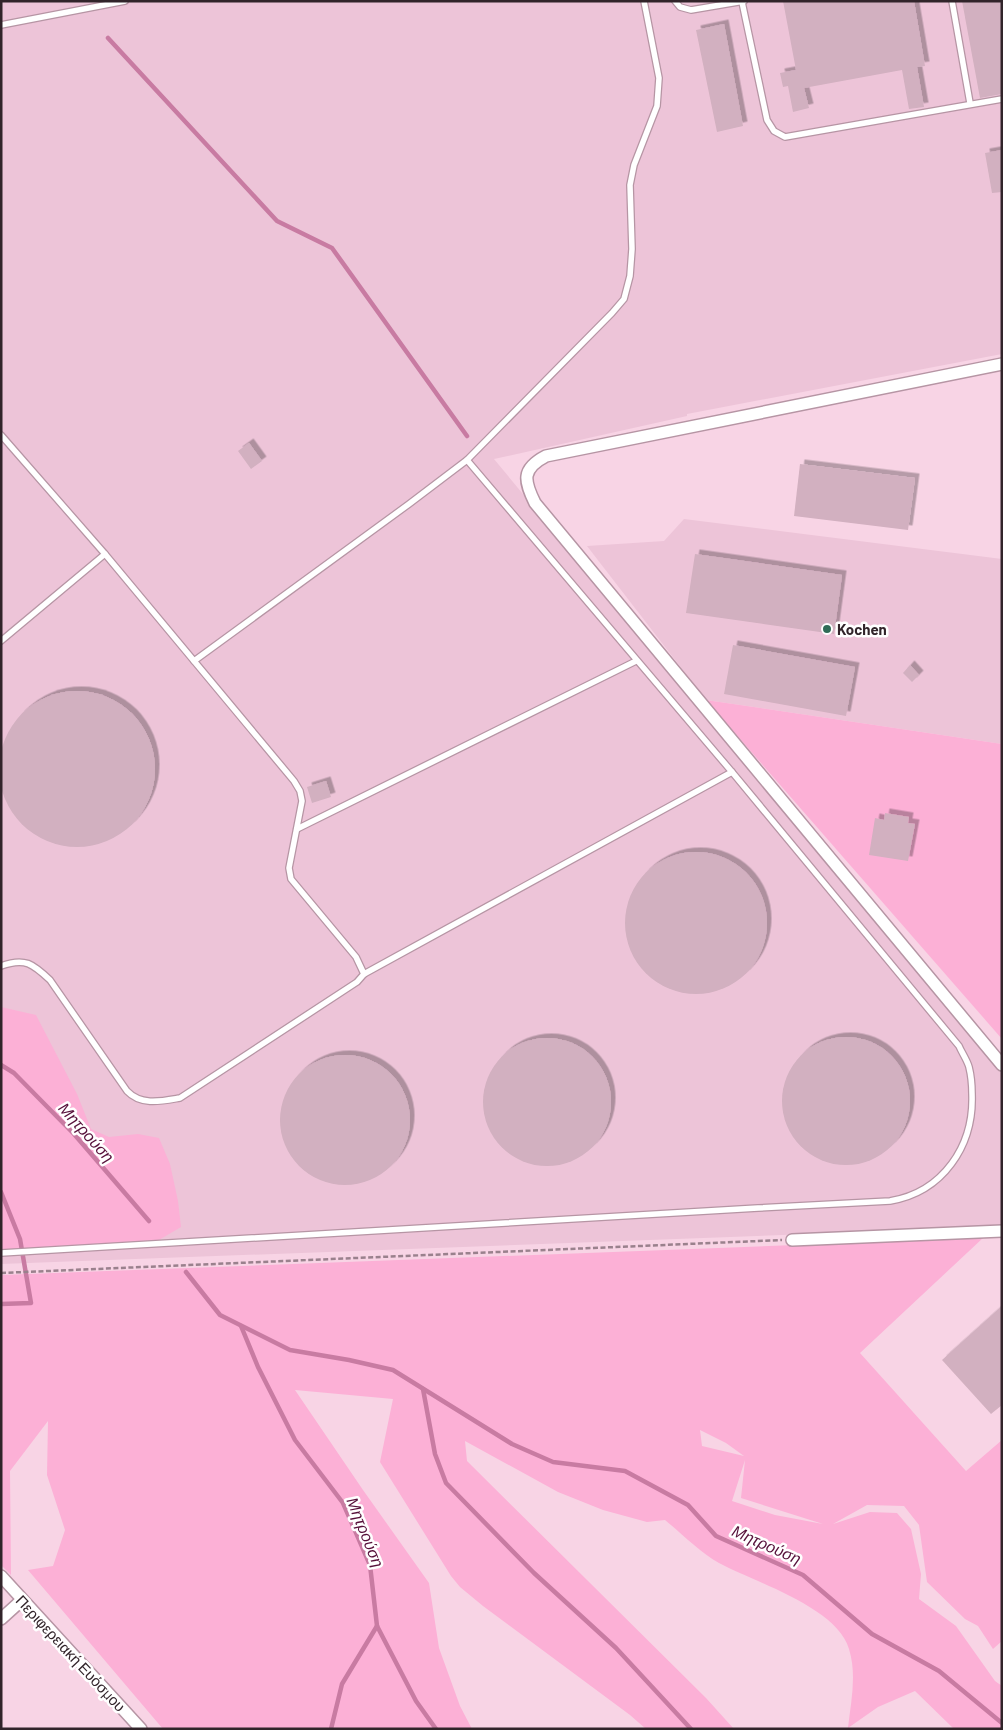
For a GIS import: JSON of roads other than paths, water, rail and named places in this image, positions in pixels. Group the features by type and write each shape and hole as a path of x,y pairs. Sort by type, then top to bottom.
{"street":[{"path":"1002,364 546,456 535,462 526,474 526,486 535,503 1002,1065"},
{"path":"792,1240 1002,1231"},
{"name":"Περιφερειακή Ευόσμου","path":"1,1576 141,1729"},
{"path":"1,1619 22,1600"}],"lane":[{"path":"1,25 125,1"},
{"path":"194,660 467,460 624,299 630,276 632,249 630,185 634,165 657,106 660,78 644,1"},
{"path":"675,1 680,7 690,10 743,1 767,120 774,131 785,137 970,103 1002,99"},
{"path":"952,1 970,103"},
{"path":"1,435 106,554 294,781 300,791 302,801 289,868 291,879 356,957 364,974"},
{"path":"1,1253 890,1201 906,1198 918,1193 945,1171 956,1157 968,1135 972,1111 969,1067 959,1046 732,772 467,460"},
{"path":"1,641 106,554"},
{"path":"298,829 636,661"},
{"path":"1,966 19,961 35,965 50,980 127,1091 133,1096 142,1100 160,1102 180,1098 357,982 364,974 732,772"}],"waterway":[{"path":"108,38 277,221 332,248 467,436"},
{"name":"Μητρούση","path":"1,1065 14,1073 74,1134 149,1221"},
{"path":"1,1192 20,1239 31,1303 1,1304"},
{"name":"Μητρούση","path":"186,1272 220,1315 290,1350 393,1370 512,1444 553,1462 625,1471 688,1505 716,1536 803,1575 872,1634 939,1671 1002,1723"},
{"name":"Μητρούση","path":"241,1326 258,1367 295,1440 343,1503 370,1565 377,1626 416,1701 436,1729"},
{"name":"Μητρούση","path":"423,1389 435,1454 446,1483 534,1573 616,1648 691,1729"},
{"path":"331,1729 342,1684 377,1626"}],"place":[{"name":"Kochen","path":"827,629"}]}
